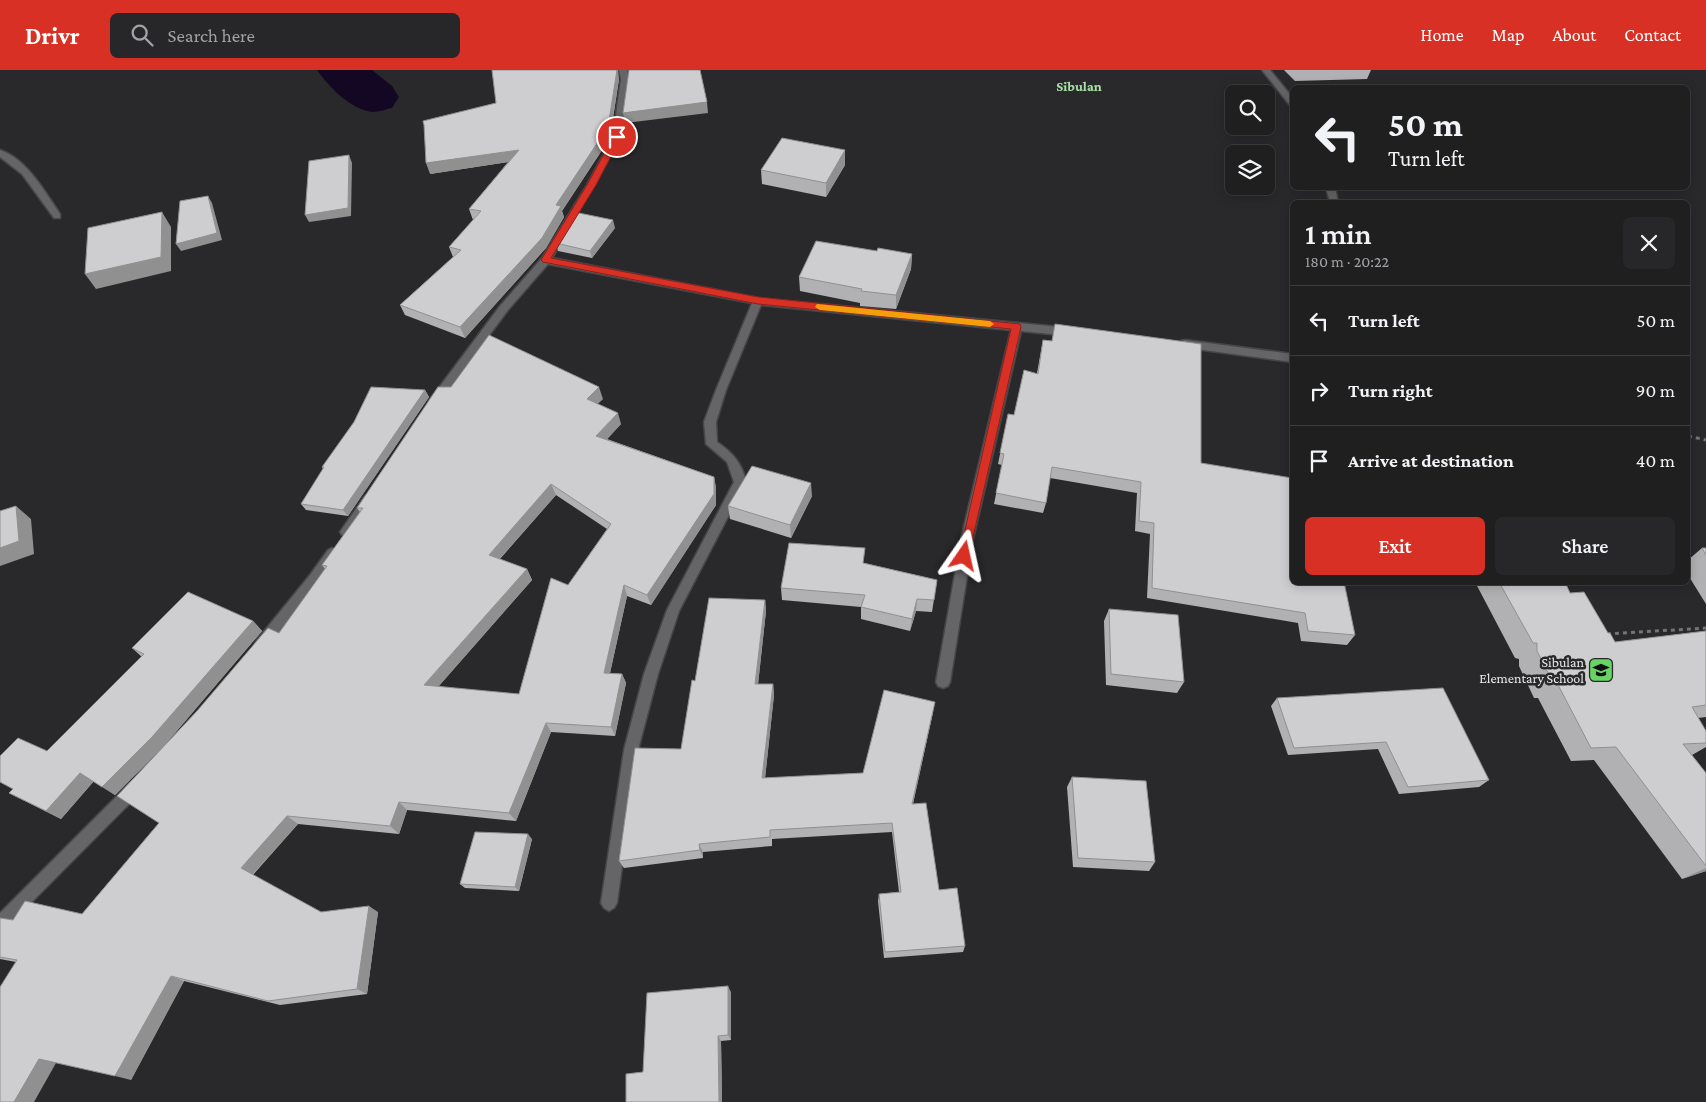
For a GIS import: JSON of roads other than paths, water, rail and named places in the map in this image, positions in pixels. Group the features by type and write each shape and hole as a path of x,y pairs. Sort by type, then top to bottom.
{"street":[{"path":"430,408 504,308 546,260 592,185 617,137 624,89 623,70"},
{"path":"1266,70 1290,100"},
{"path":"0,153 11,159 27,174 57,216"},
{"path":"546,260 758,300 1076,333"},
{"path":"609,903 631,750 651,674 673,610 740,482 738,469 731,456 712,444 710,422 758,300"},
{"path":"942,682 967,538 1017,327"},
{"path":"1174,342 1290,358"},
{"path":"253,655 314,579 375,490"},
{"path":"0,924 143,779"}],"waterway":[{"path":"342,70 374,97"}],"place":[{"name":"Sibulan Elementary School","path":"1601,670"}],"district":[{"name":"Sibulan","path":"1079,86"}]}
